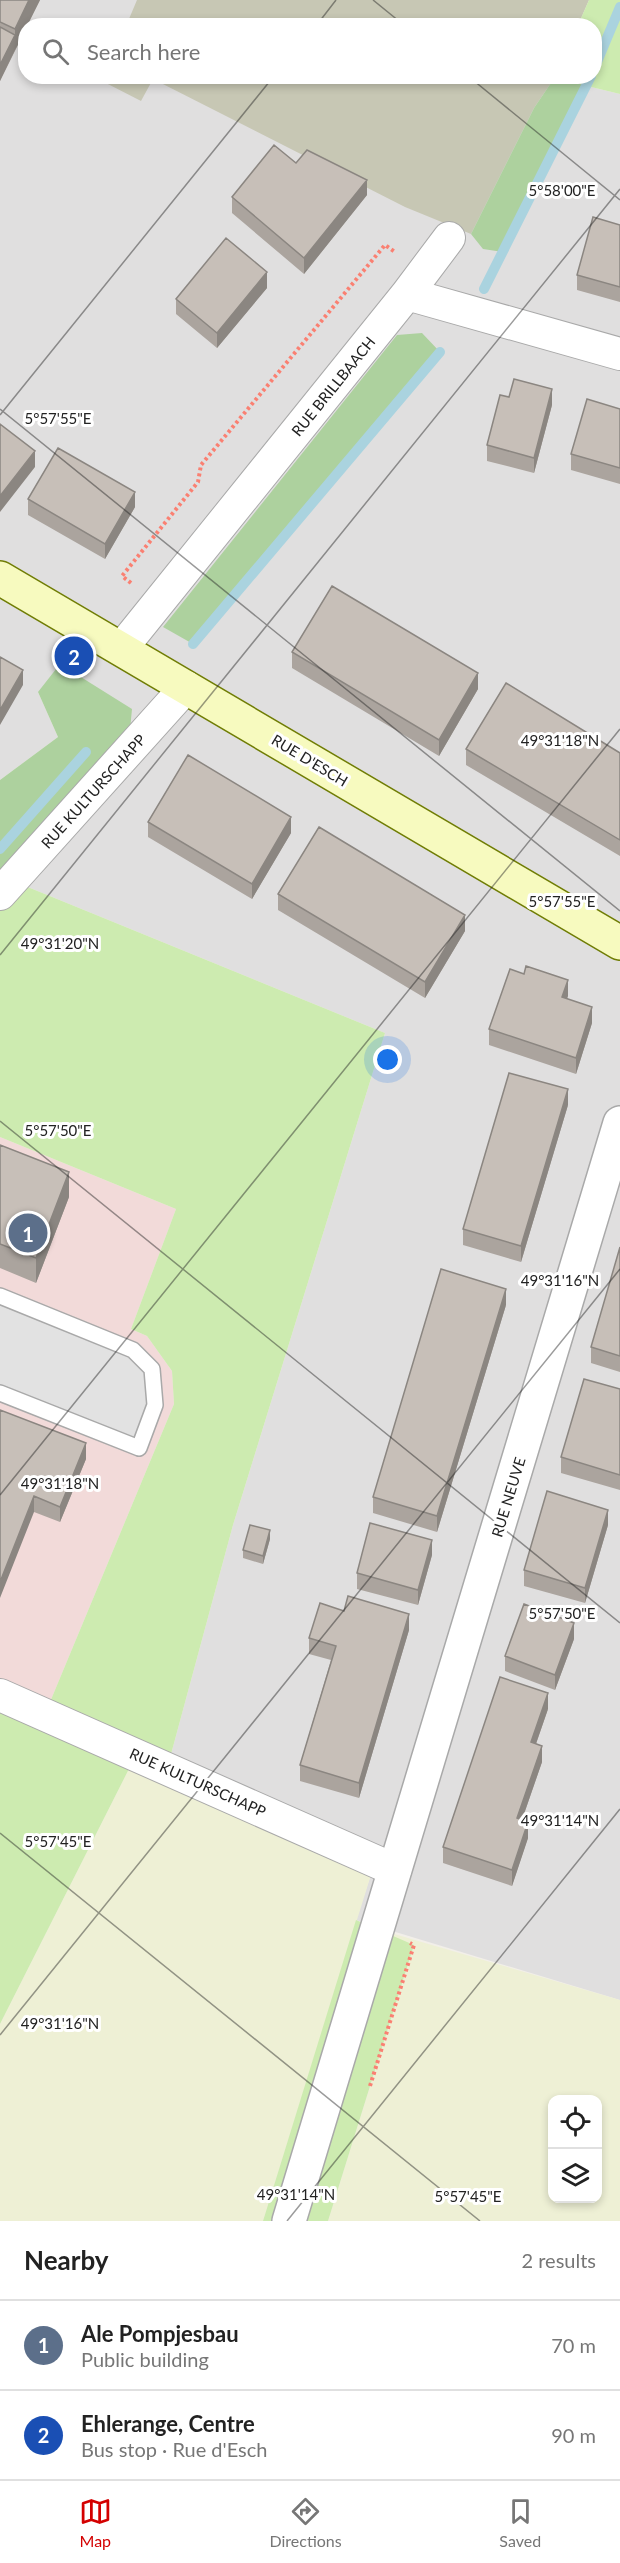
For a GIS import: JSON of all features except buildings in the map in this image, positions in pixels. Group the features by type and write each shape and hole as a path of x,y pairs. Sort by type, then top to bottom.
{"main road":[{"name":"RUE D'ESCH","path":"0,578 620,943"}],"street":[{"name":"RUE BRILLBAACH","path":"121,649 407,294 449,238"},
{"path":"407,294 620,354"},
{"name":"RUE KULTURSCHAPP","path":"0,894 186,687"},
{"name":"RUE NEUVE","path":"289,2221 620,1123"},
{"name":"RUE KULTURSCHAPP","path":"0,1695 395,1870"}],"lane":[{"path":"0,1296 133,1350 152,1369 155,1405 139,1448 0,1393"}],"path":[{"path":"156,605 122,576 198,482 201,465 385,245"}],"shaded area":[{"path":"0,0 589,0 581,18 18,18 18,84 582,84 620,94 620,2000 356,1920 375,1862 167,1769 233,1525 385,1033 13,881 128,751 38,692 58,737 0,780"},
{"path":"137,0 589,0 581,18 129,18"},
{"path":"108,84 150,84 141,101"},
{"path":"163,84 550,84 534,108 471,234 405,207"},
{"path":"0,1137 176,1209 131,1329 147,1336 172,1371 174,1404 45,1714 0,1695"},
{"path":"0,1296 133,1350 152,1369 155,1405 139,1448 0,1393"},
{"path":"136,1755 375,1862 263,2221 0,2221 0,2024"},
{"path":"377,1929 620,2000 620,2221 328,2221 414,1946"}],"green space":[{"path":"589,0 620,0 620,94 581,84 602,84 602,18 581,18"},
{"path":"550,84 587,86 503,252 483,249 471,234 534,108"},
{"path":"422,333 440,352 193,644 163,627 397,335"},
{"path":"60,664 132,709 128,751 0,894 0,780 58,737 38,692"},
{"path":"13,881 385,1033 233,1525 167,1769 136,1755 0,2024 0,1695 45,1714 174,1404 172,1371 147,1336 131,1329 176,1209 0,1137 0,894"},
{"path":"356,1920 414,1945 328,2221 263,2221"}],"waterway":[{"path":"602,50 620,7"},
{"path":"484,289 587,84"},
{"path":"193,644 440,352"},
{"path":"0,849 86,752"}],"place":[{"name":"Ehlerange, Centre","path":"74,656"},
{"name":"Ale Pompjesbau","path":"28,1233"}]}
